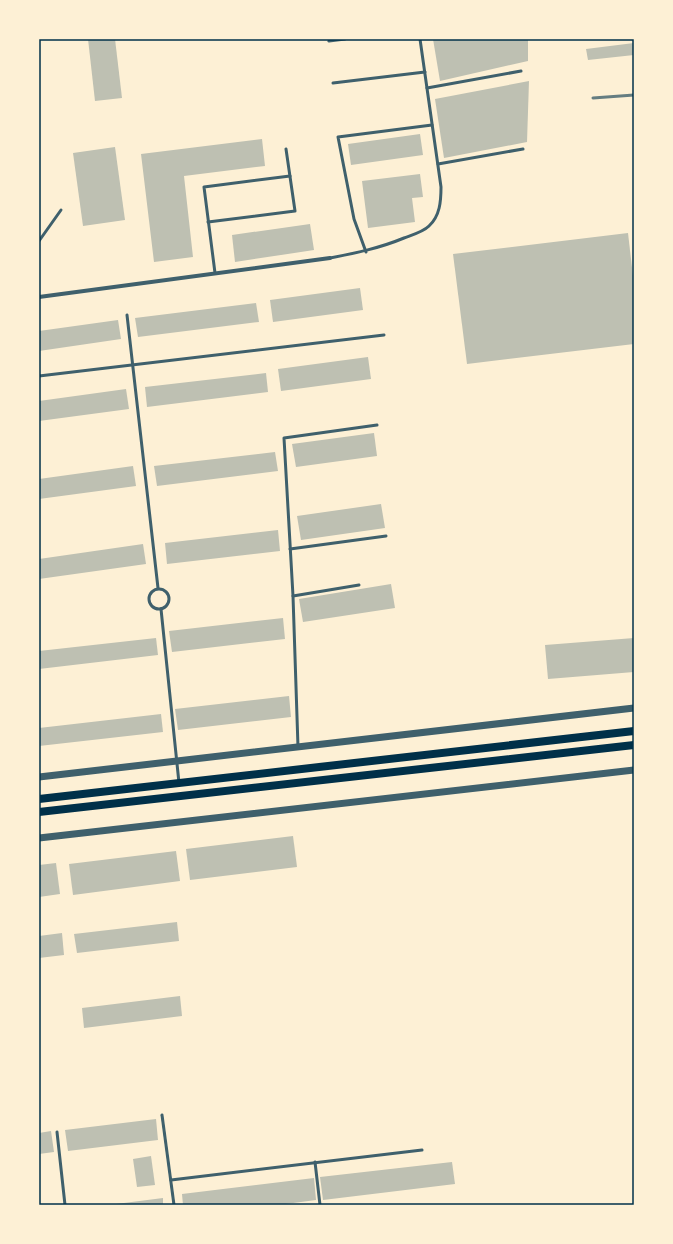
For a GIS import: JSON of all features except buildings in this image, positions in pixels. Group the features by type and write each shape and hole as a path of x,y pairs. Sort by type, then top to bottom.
{"main road":[{"path":"39,799 634,731"},
{"path":"39,812 634,745"}],"street":[{"path":"39,297 330,258"},
{"path":"39,777 634,708"},
{"path":"39,838 634,770"}],"lane":[{"path":"329,41 346,39"},
{"path":"330,258 366,252 416,234 428,227 435,218 441,202 441,187 420,39"},
{"path":"427,88 521,71"},
{"path":"333,83 425,72"},
{"path":"366,252 354,219 338,137 432,125"},
{"path":"208,222 295,211 286,149"},
{"path":"438,164 523,149"},
{"path":"215,273 204,188 290,176"},
{"path":"39,241 60,210"},
{"path":"127,315 158,588"},
{"path":"39,376 384,335"},
{"path":"298,747 293,596 284,438 377,425"},
{"path":"290,549 386,536"},
{"path":"293,596 359,585"},
{"path":"158,588 168,593 169,599 167,605 161,609"},
{"path":"158,588 152,591 149,600 152,606 161,609"},
{"path":"161,609 179,783"},
{"path":"162,1115 174,1205"},
{"path":"56,1132 65,1205"},
{"path":"170,1180 422,1150"},
{"path":"315,1162 320,1205"}],"railway":[{"path":"593,98 634,95"}]}
